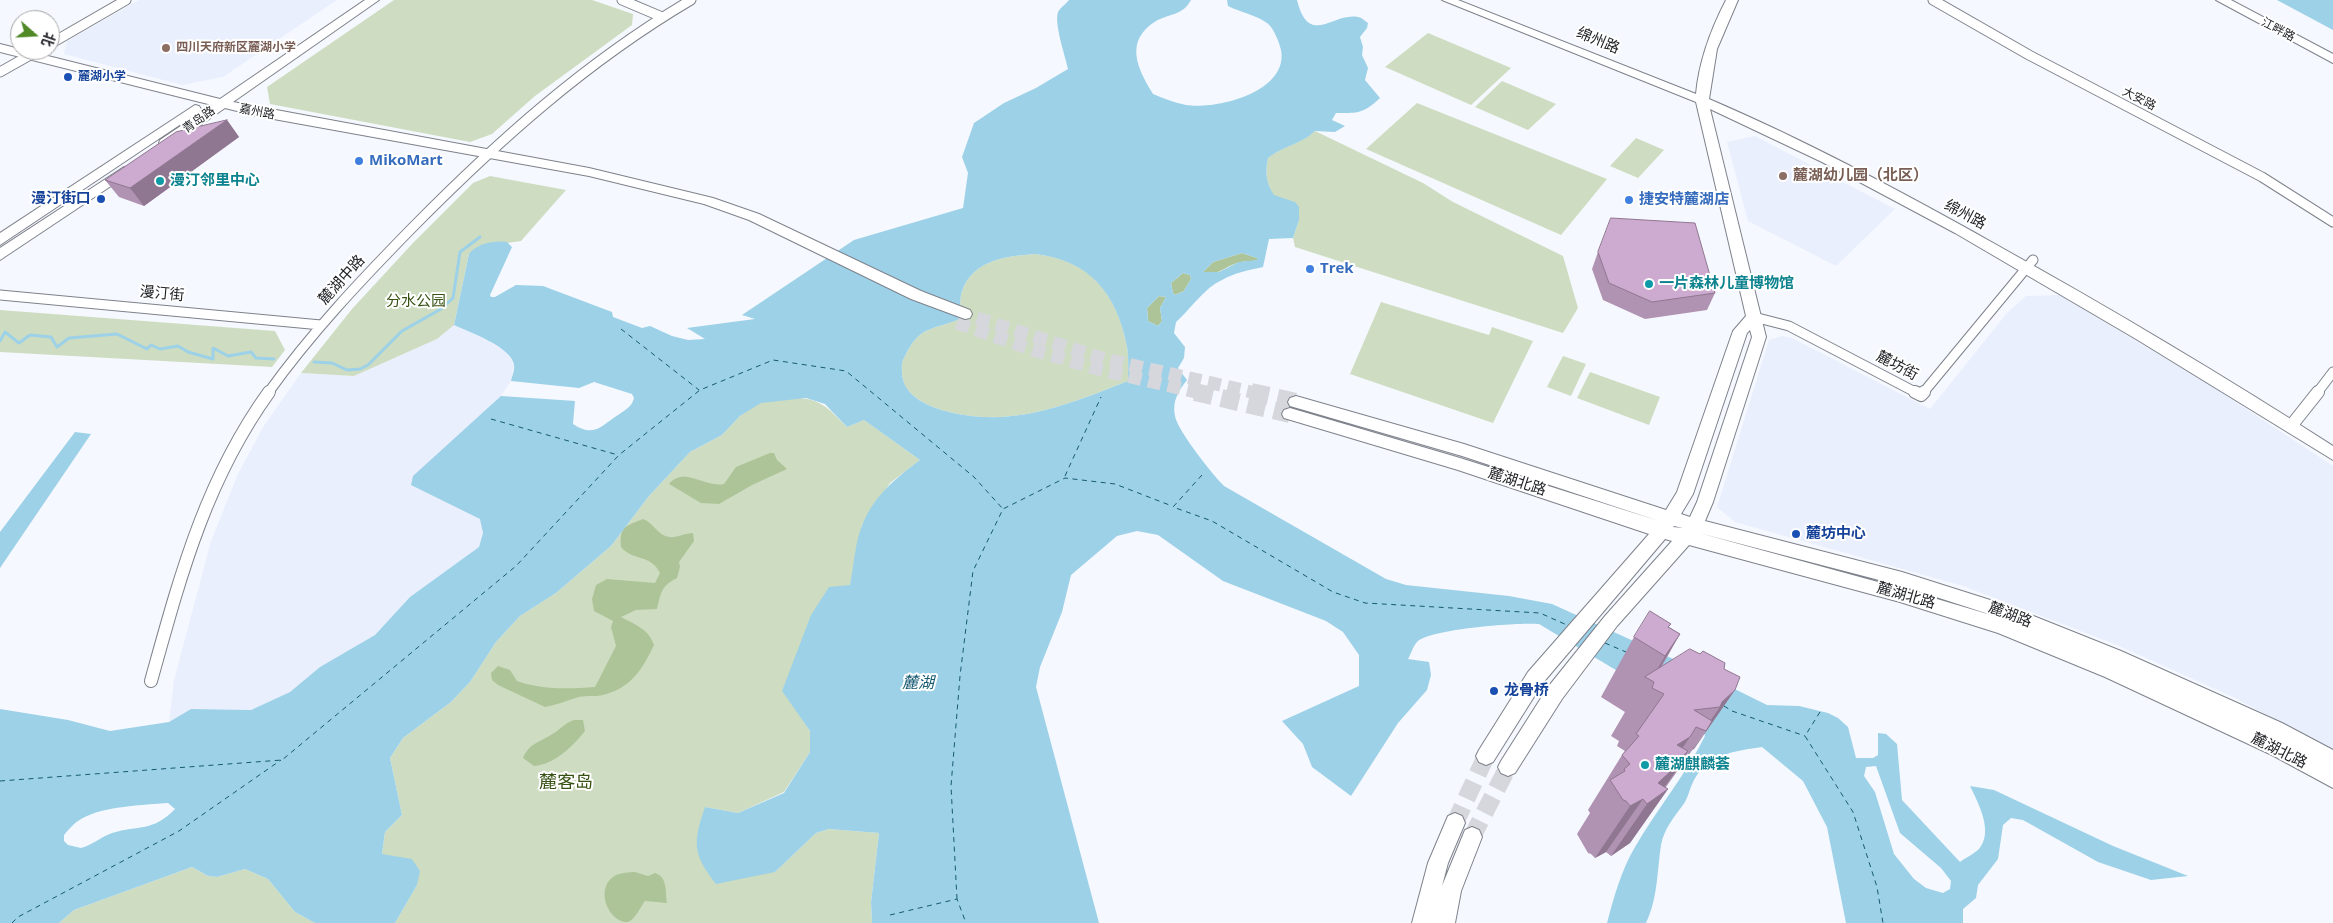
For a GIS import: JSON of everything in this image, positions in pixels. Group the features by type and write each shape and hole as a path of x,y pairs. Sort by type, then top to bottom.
{"main road":[{"name":"青岛路","path":"0,255 213,106 373,0"},
{"name":"绵州路","path":"1475,0 1703,96"},
{"name":"绵州路","path":"2294,422 2333,442"}],"street":[{"path":"60,38 126,0"},
{"name":"青岛路","path":"0,240 196,109 213,106 354,0"},
{"path":"622,0 662,17"},
{"name":"麓湖中路","path":"151,681 182,567 220,473 246,427 275,384 321,325 383,257 484,157 574,78 662,17 691,0"},
{"name":"绵州路","path":"1448,0 1703,96 2029,264 2215,378 2294,422 2333,454"},
{"path":"1508,767 1555,693 1580,660 1690,531 1705,502 1759,337 1703,96 1704,77 1726,10 1732,0"},
{"name":"大安路","path":"1933,0 2029,56 2262,177 2333,222"},
{"name":"江畔路","path":"2222,0 2333,60"},
{"path":"0,72 22,60"},
{"name":"嘉州路","path":"46,60 196,109"},
{"name":"嘉州路","path":"49,60 213,106 484,157 703,207 797,242 961,319"},
{"name":"麓坊街","path":"1754,317 1789,326 1920,395 2029,264"},
{"name":"漫汀街","path":"0,295 321,325"},
{"path":"1486,756 1535,678 1666,524 1685,494 1740,331 1754,317"},
{"path":"2294,422 2333,372"},
{"name":"麓湖北路","path":"1666,524 1464,450 1293,408 1460,464 1947,608 2092,656 2132,673 2333,779"},
{"path":"2132,673 2275,729 2333,760"},
{"path":"1423,923 1433,882 1455,823"},
{"path":"1444,923 1451,891 1472,838"},
{"path":"1433,882 1451,891"}],"shaded area":[{"name":"四川天府新区麓湖小学","path":"139,0 337,0 223,77 182,85 64,54 67,41"},
{"name":"麓湖幼儿园（北区）","path":"1755,136 1895,209 1836,266 1748,221 1727,142"},
{"name":"麓坊中心","path":"2059,295 2207,383 2333,466 2333,751 2235,698 2117,645 1963,586 1735,522 1717,507 1769,340 1782,336 1792,338 1930,409 2007,313 2026,296"},
{"path":"454,325 483,338 509,354 514,366 511,381 501,396 470,426 483,533 479,547 410,597 375,635 320,667 290,692 251,710 191,709 169,722 174,680 211,541 237,476 263,427 301,373 354,376 437,339"}],"green space":[{"path":"394,0 592,0 633,14 632,25 535,96 492,134 470,142 270,104 267,87"},
{"path":"1428,33 1511,68 1471,105 1385,67"},
{"path":"1502,81 1556,104 1528,130 1475,107"},
{"path":"1417,103 1607,179 1561,235 1366,149"},
{"path":"1315,131 1423,183 1453,202 1563,256 1578,308 1563,333 1295,247 1293,238 1299,220 1294,202 1274,196 1266,173 1267,163 1268,158 1274,154 1304,139"},
{"path":"1636,138 1664,150 1638,178 1610,166"},
{"name":"分水公园","path":"490,176 566,190 521,241 485,246 469,254 454,325 437,339 354,376 301,373 352,309 412,244 473,183"},
{"path":"1242,253 1257,258 1257,260 1236,263 1218,272 1203,272 1213,262"},
{"path":"1035,254 1071,263 1098,282 1108,295 1116,311 1127,347 1128,381 1058,406 1022,415 1004,417 985,417 948,412 922,402 912,394 905,385 902,373 902,362 906,354 920,334 960,319 962,291 974,272 982,266 1002,258"},
{"path":"1183,273 1190,275 1191,279 1184,291 1175,295 1171,283"},
{"path":"1159,296 1166,297 1160,308 1162,321 1158,326 1148,321 1147,308"},
{"path":"1381,302 1489,335 1492,327 1533,341 1493,423 1350,374"},
{"path":"0,310 275,331 285,350 272,367 0,352"},
{"path":"1563,356 1586,364 1571,396 1547,387"},
{"path":"1590,372 1660,397 1649,425 1577,398"},
{"name":"麓客岛","path":"790,398 816,401 834,414 847,427 864,420 920,460 890,483 862,525 850,585 783,691 810,731 810,752 784,792 738,813 705,807 775,872 816,833 829,829 879,833 871,902 872,923 395,923 417,885 382,854 385,832 402,815 390,758 403,738 451,702 470,682 496,642 520,616 556,593 611,546 649,496 690,452 722,435 740,416 761,402"},
{"path":"774,453 777,460 787,469 752,485 719,504 701,503 669,484 675,479 688,477 709,483 724,484 736,467"},
{"path":"643,519 665,536 675,537 693,533 694,541 679,562 680,567 677,578 662,590 657,609 636,610 621,617 645,631 654,645 634,677 613,692 600,696 579,697 545,707 498,685 492,680 491,673 498,666 510,670 517,681 536,686 565,688 595,687 616,646 611,627 613,621 594,611 592,599 596,585 607,579 655,583 660,573 652,563 630,554 621,547 621,534 625,527"},
{"path":"574,720 583,720 585,731 562,754 542,765 534,766 523,758 532,746"},
{"path":"192,867 208,876 217,877 245,869 268,879 295,912 315,923 59,923 74,910"},
{"path":"635,872 648,876 655,873 659,875 664,881 667,903 645,901 636,916 628,922 621,921 615,917 606,904 606,888 609,881 616,875"}],"water":[{"name":"麓湖","path":"1069,0 1191,0 1180,12 1156,21 1146,29 1140,37 1136,55 1138,65 1153,94 1173,102 1199,106 1231,101 1248,95 1274,77 1280,65 1281,50 1270,25 1228,6 1227,0 1297,0 1302,14 1308,22 1315,25 1323,25 1349,17 1359,17 1368,23 1367,28 1360,37 1363,47 1362,55 1368,68 1365,80 1380,98 1360,112 1336,113 1332,120 1345,126 1335,132 1315,131 1268,158 1267,177 1274,195 1295,202 1299,207 1299,220 1293,238 1269,239 1263,267 1237,274 1215,284 1203,293 1176,322 1174,333 1185,347 1184,358 1178,368 1187,380 1176,397 1174,411 1177,423 1204,463 1224,486 1386,579 1406,585 1509,596 1552,604 1682,663 1767,705 1799,706 1828,713 1838,718 1848,727 1856,758 1873,758 1878,755 1878,733 1886,734 1897,744 1902,800 1960,862 1979,849 1985,834 1983,817 1970,786 1994,790 2113,846 2188,876 2151,880 2098,862 2023,820 2011,818 2003,825 1998,859 1978,885 1976,898 1963,909 1963,923 1846,923 1827,827 1803,781 1762,747 1723,755 1707,764 1700,771 1685,802 1665,833 1661,845 1653,904 1646,923 1607,923 1618,884 1630,856 1689,765 1705,736 1701,721 1539,624 1495,625 1438,633 1417,642 1408,659 1429,662 1431,675 1427,690 1398,723 1351,796 1312,767 1303,744 1282,721 1359,686 1359,655 1343,632 1326,621 1223,581 1158,535 1137,531 1117,536 1071,575 1062,612 1040,667 1036,687 1099,923 872,923 871,902 879,833 829,829 816,833 775,872 716,884 702,864 697,847 698,830 705,807 738,813 784,793 810,752 810,731 782,691 811,615 829,587 850,585 858,537 868,513 887,488 920,460 864,420 847,427 825,404 806,398 761,403 740,416 722,435 690,452 649,496 611,546 556,593 520,616 496,642 470,682 451,702 403,738 390,758 402,815 385,832 382,854 412,859 420,871 417,885 395,923 315,923 295,912 268,879 245,869 217,877 208,876 192,867 74,910 59,923 0,923 0,709 68,720 110,731 169,722 191,709 251,710 290,692 320,667 375,635 410,597 479,547 483,533 480,519 411,485 413,476 501,396 575,401 573,424 586,430 597,429 632,404 634,398 632,394 594,382 579,388 511,381 514,365 506,352 489,341 454,325 469,254 472,251 486,243 507,242 512,247 490,295 491,297 495,297 516,285 543,286 612,312 613,317 642,328 650,326 672,336 688,340 705,339 687,328 755,319 742,315 854,240 963,208 968,173 962,157 974,123 1004,103 1036,88 1068,69 1057,17 1059,10","holes":["1242,253 1257,258 1257,260 1239,262 1219,272 1203,272 1213,262","1035,254 1071,263 1098,282 1108,295 1122,328 1128,351 1128,381 1058,406 1022,415 1004,417 985,417 948,412 922,402 905,385 902,373 903,360 910,347 920,334 960,319 962,291 974,272 982,266 1013,256","1183,273 1190,275 1191,279 1184,291 1175,295 1171,283","1159,296 1166,297 1160,308 1162,321 1158,326 1148,321 1147,308","1876,766 1900,833 1941,868 1951,881 1950,889 1943,893 1926,888 1914,879 1894,854 1875,792 1864,776 1866,767","168,803 175,809 153,825 112,833 81,848 68,845 64,841 64,835 78,821 100,811"]},
{"path":"2277,0 2333,0 2333,30"},
{"path":"75,432 91,434 0,568 0,532"}],"building":[{"path":"227,120 130,188 105,180 176,132"},
{"name":"一片森林儿童博物馆","path":"1611,218 1695,223 1715,293 1652,302 1609,283 1598,252"},
{"path":"1650,611 1671,624 1668,627 1680,634 1665,656 1634,637"},
{"path":"1690,649 1700,654 1703,651 1725,663 1724,669 1740,677 1735,690 1722,702 1720,707 1694,710 1712,721 1706,731 1696,727 1690,737 1677,745 1688,751 1684,755 1686,757 1658,783 1668,789 1647,804 1643,799 1630,806 1623,800 1610,780 1625,771 1624,769 1630,764 1622,755 1639,736 1636,734 1664,694 1652,688 1654,682 1645,677"}],"waterway":[{"path":"314,362 332,363 347,370 360,369 368,365 402,331 441,309 453,298 460,252 480,237"},
{"path":"0,341 5,332 19,343 30,335 51,337 57,347 69,338 117,334 147,349 151,345 160,349 178,346 188,352 213,359 213,348 228,356 251,352 256,358 274,359"}],"ferry route":[{"path":"621,329 699,390"},
{"path":"281,760 516,566 619,455 700,390 773,360 846,371 974,477 1003,509"},
{"path":"1065,476 1101,397"},
{"path":"491,419 618,455"},
{"path":"1202,475 1173,507 1212,521 1333,592 1365,603 1540,613 1569,626"},
{"path":"1003,509 1065,478 1115,484 1172,506"},
{"path":"957,899 951,786 960,676 973,571 1003,509"},
{"path":"1605,643 1626,652"},
{"path":"1724,706 1732,711 1805,736"},
{"path":"1805,736 1820,712"},
{"path":"1805,736 1853,812 1877,887 1883,923"},
{"path":"0,781 281,760"},
{"path":"12,923 18,917 179,831 281,760"},
{"path":"890,915 957,899"},
{"path":"957,899 966,923"}],"tunnel":[{"path":"977,318 1105,359 1256,393"},
{"path":"957,323 1033,350 1101,370 1200,393"},
{"path":"1195,392 1290,414"},
{"path":"1251,392 1296,402"},
{"path":"1455,823 1486,756"},
{"path":"1472,837 1508,767"}],"place":[{"name":"四川天府新区麓湖小学","path":"166,48"},
{"name":"麓湖小学","path":"68,77"},
{"name":"MikoMart","path":"359,161"},
{"name":"麓湖幼儿园（北区）","path":"1783,176"},
{"name":"漫汀邻里中心","path":"160,181"},
{"name":"漫汀街口","path":"101,199"},
{"name":"捷安特麓湖店","path":"1629,200"},
{"name":"Trek","path":"1310,269"},
{"name":"一片森林儿童博物馆","path":"1649,284"},
{"name":"麓坊中心","path":"1796,534"},
{"name":"龙骨桥","path":"1494,691"},
{"name":"麓湖麒麟荟","path":"1645,765"}]}
